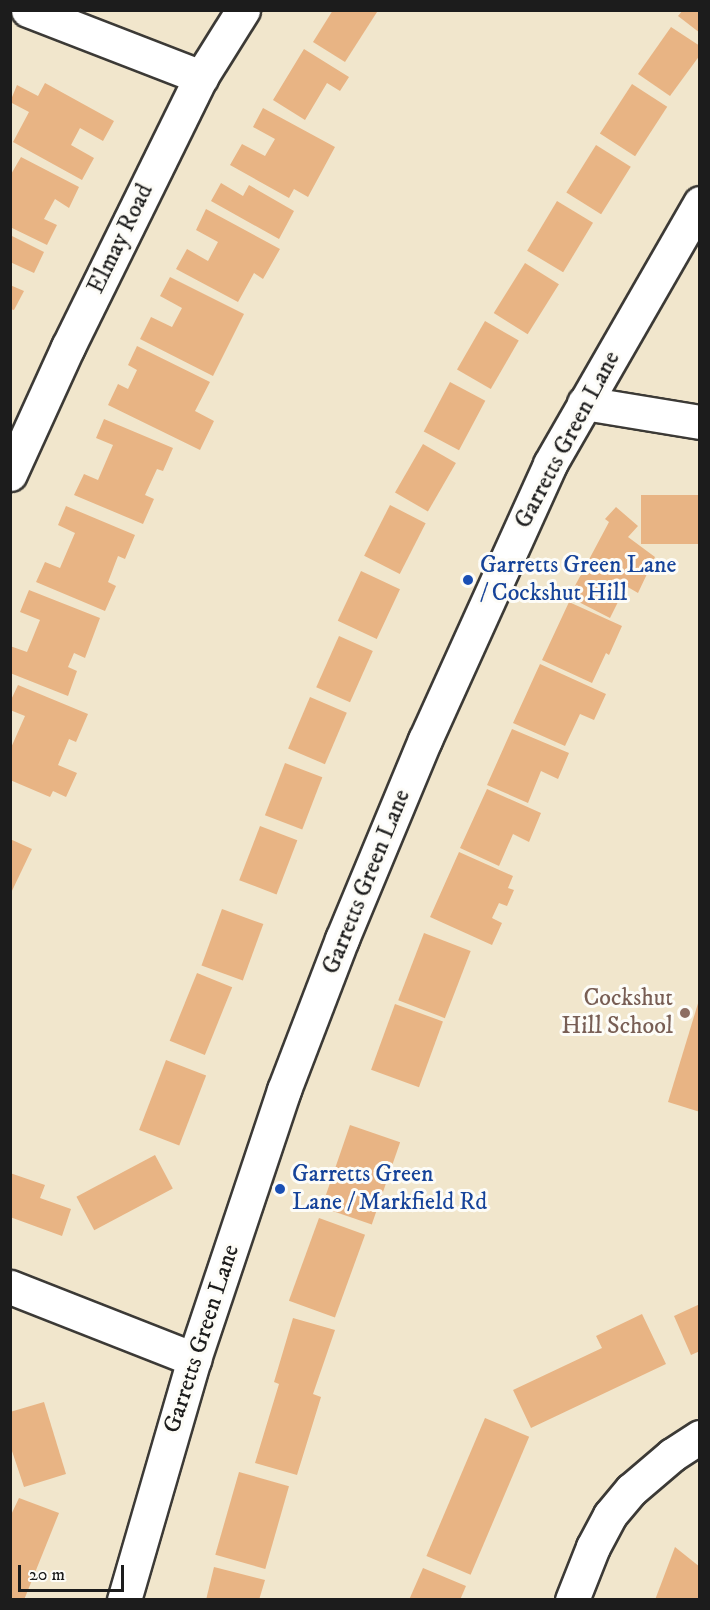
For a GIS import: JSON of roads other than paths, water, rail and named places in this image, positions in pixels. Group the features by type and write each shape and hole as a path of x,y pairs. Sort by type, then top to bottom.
{"street":[{"path":"28,10 201,77"},
{"name":"Elmay Road","path":"10,474 68,347 201,77 243,10"},
{"name":"Garretts Green Lane","path":"124,1599 194,1359 284,1090 342,939 425,740 550,464 699,203"},
{"path":"584,403 699,422"},
{"path":"10,1287 194,1359"},
{"path":"572,1599 593,1547 610,1515 631,1490 672,1455 699,1437"}],"place":[{"name":"Garretts Green Lane / Cockshut Hill","path":"468,580"},
{"name":"Cockshut Hill School","path":"685,1013"},
{"name":"Garretts Green Lane / Markfield Rd","path":"280,1189"}]}
